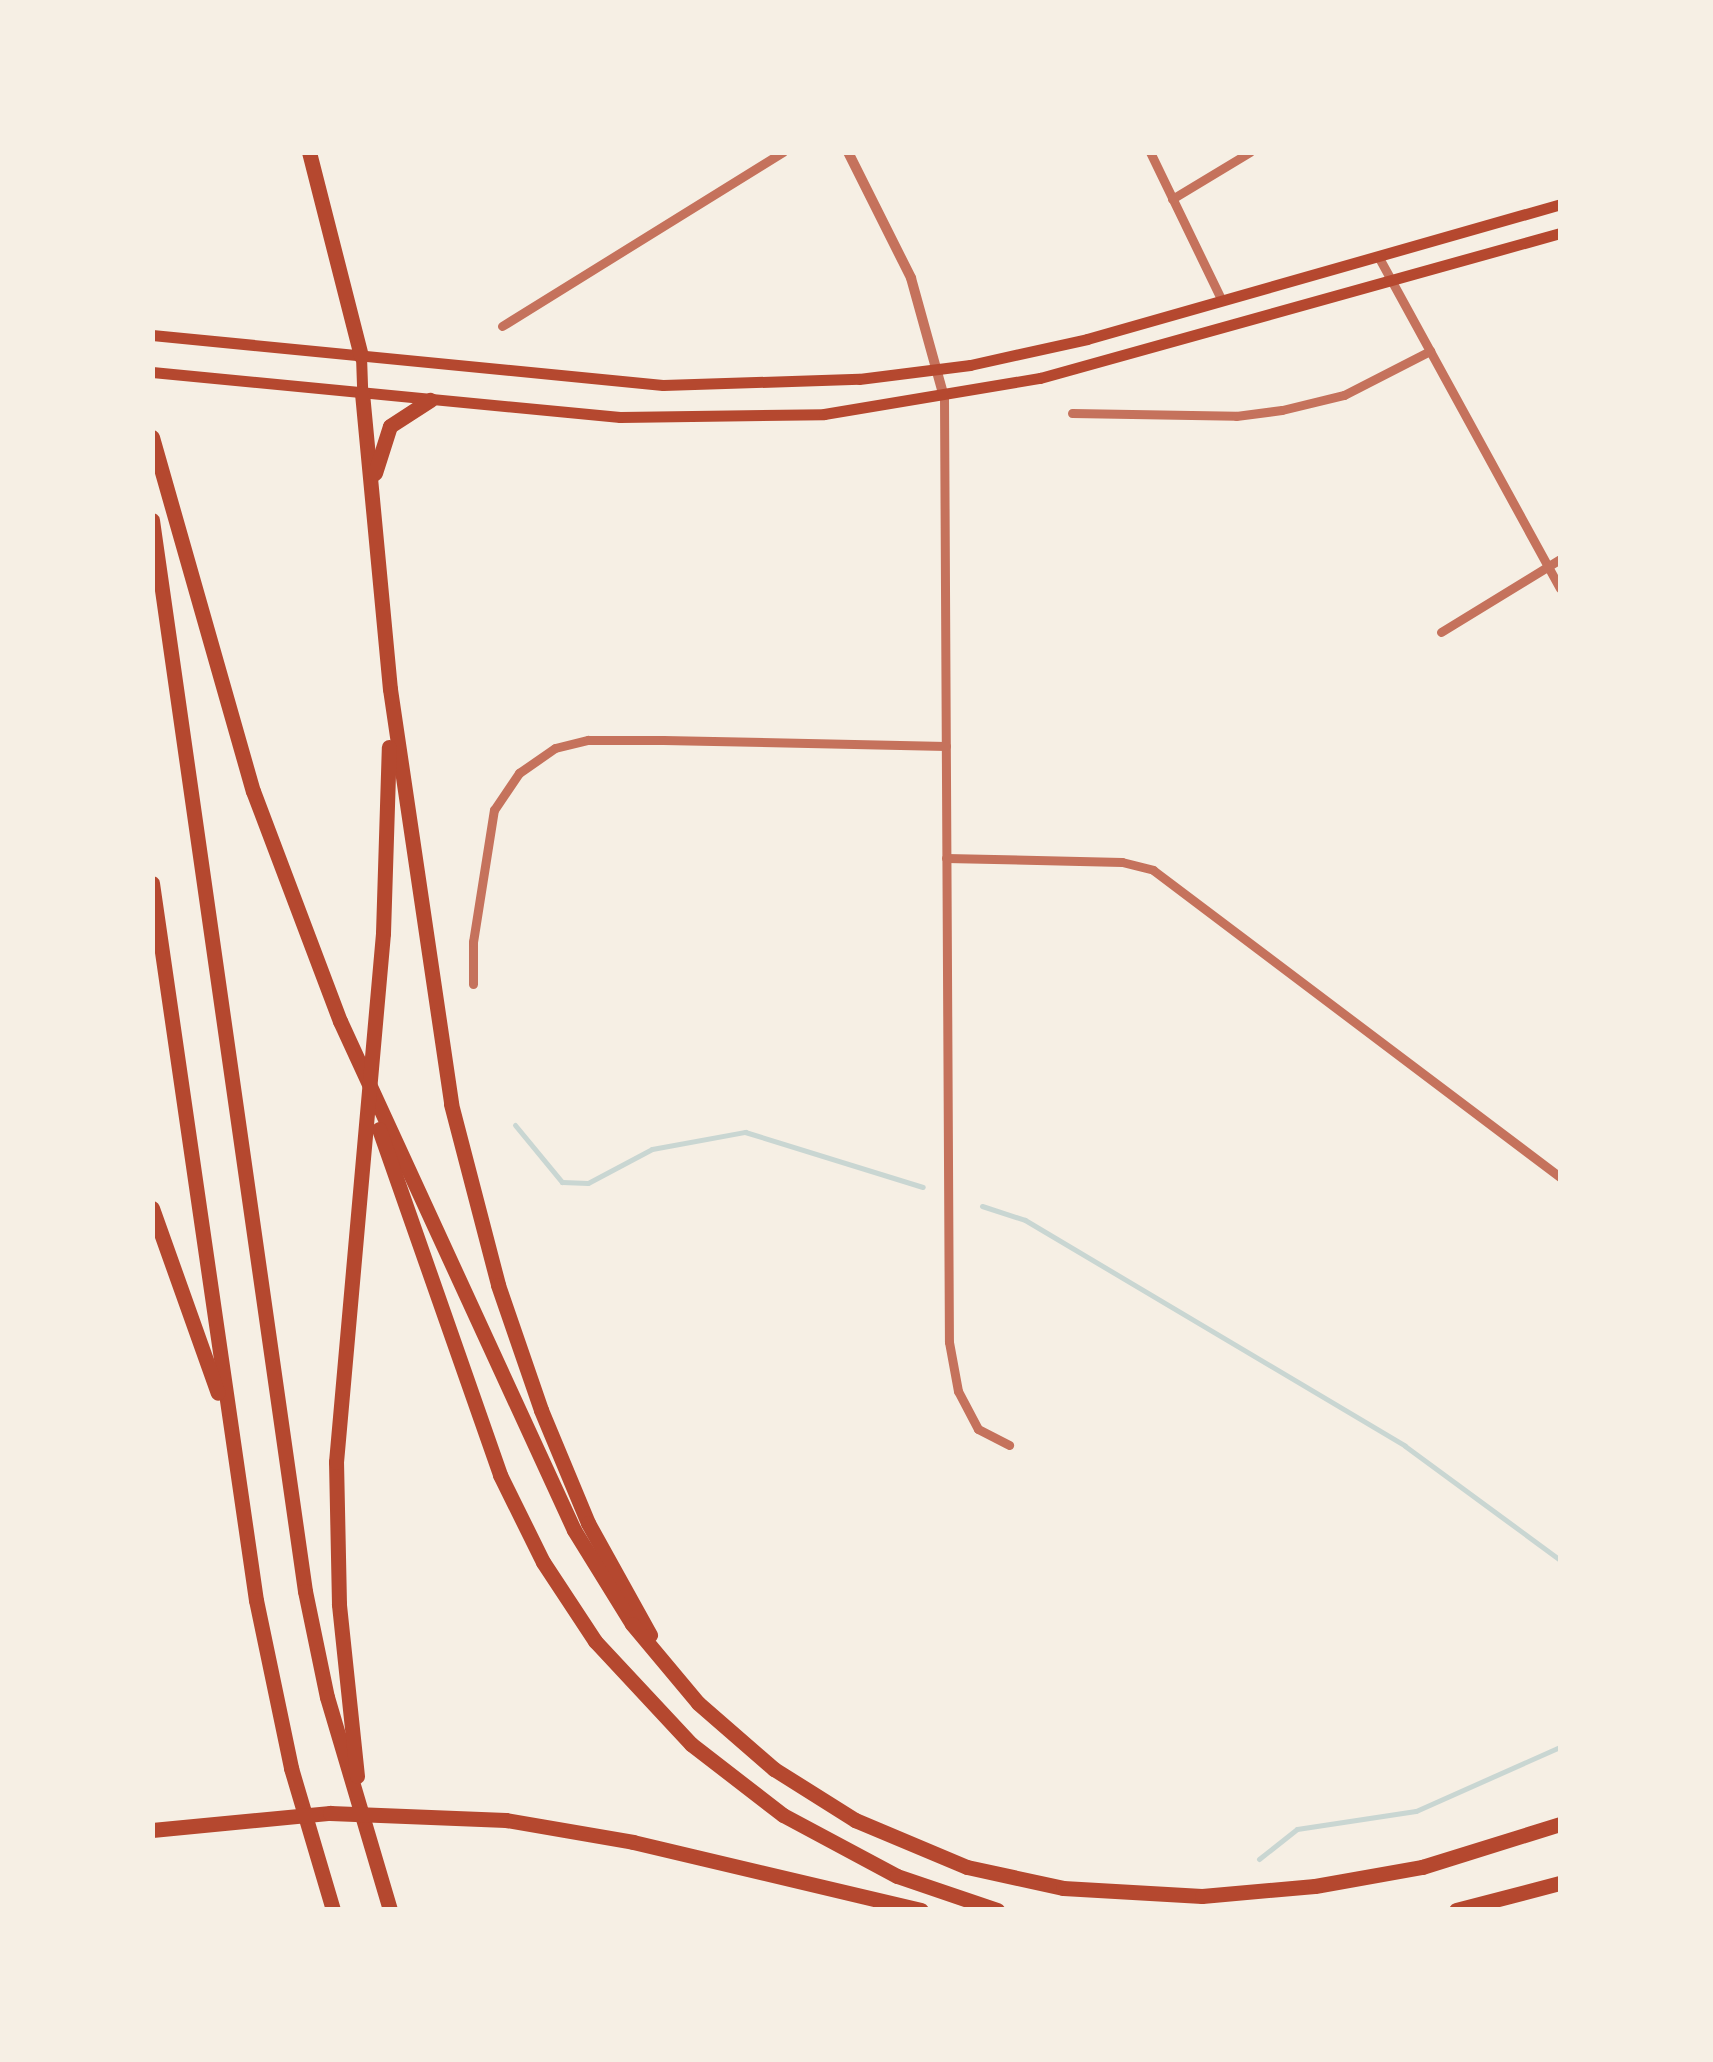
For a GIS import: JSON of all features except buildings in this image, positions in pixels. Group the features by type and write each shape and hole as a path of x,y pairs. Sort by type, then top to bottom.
{"highway":[{"path":"310,152 362,356"},
{"path":"362,393 374,482 390,689 432,1012 481,1226 564,1467 674,1678"},
{"path":"374,482 390,426 430,400"},
{"path":"152,436 259,806 360,1069 556,1496 612,1595 674,1678 748,1749 855,1820 967,1867 1062,1888 1202,1896 1315,1886 1422,1866 1560,1824"},
{"path":"152,520 314,1646 390,1910"},
{"path":"362,1820 334,1508 376,1007 390,689"},
{"path":"152,883 231,1430 277,1708 334,1910"},
{"path":"360,1069 420,1263 494,1459 543,1562 595,1641 691,1744 783,1815 897,1876 997,1910"},
{"path":"152,1208 231,1430"},
{"path":"152,1830 244,1818 416,1813 592,1834 921,1910"},
{"path":"1456,1910 1560,1883"}],"main road":[{"path":"152,335 703,386 940,370 1088,339 1560,204"},
{"path":"152,372 430,400 703,419 824,414 1040,378 1560,232"},
{"path":"362,356 362,393"}],"street":[{"path":"502,326 783,152"},
{"path":"848,152 898,243 940,370 944,397 950,1360 978,1428 1010,1445"},
{"path":"1150,152 1222,301"},
{"path":"1172,199 1250,152"},
{"path":"1378,256 1560,588"},
{"path":"1072,414 1236,416 1282,410 1344,395 1430,352"},
{"path":"1441,632 1560,559"},
{"path":"473,984 473,942 494,810 518,772 556,748 644,740 946,746"},
{"path":"946,858 1122,862 1153,870 1560,1176"}],"waterway":[{"path":"515,1125 562,1182 588,1183 652,1149 745,1132 923,1187"},
{"path":"982,1206 1025,1220 1405,1446 1560,1560"},
{"path":"1259,1859 1297,1829 1416,1811 1560,1747"}]}
